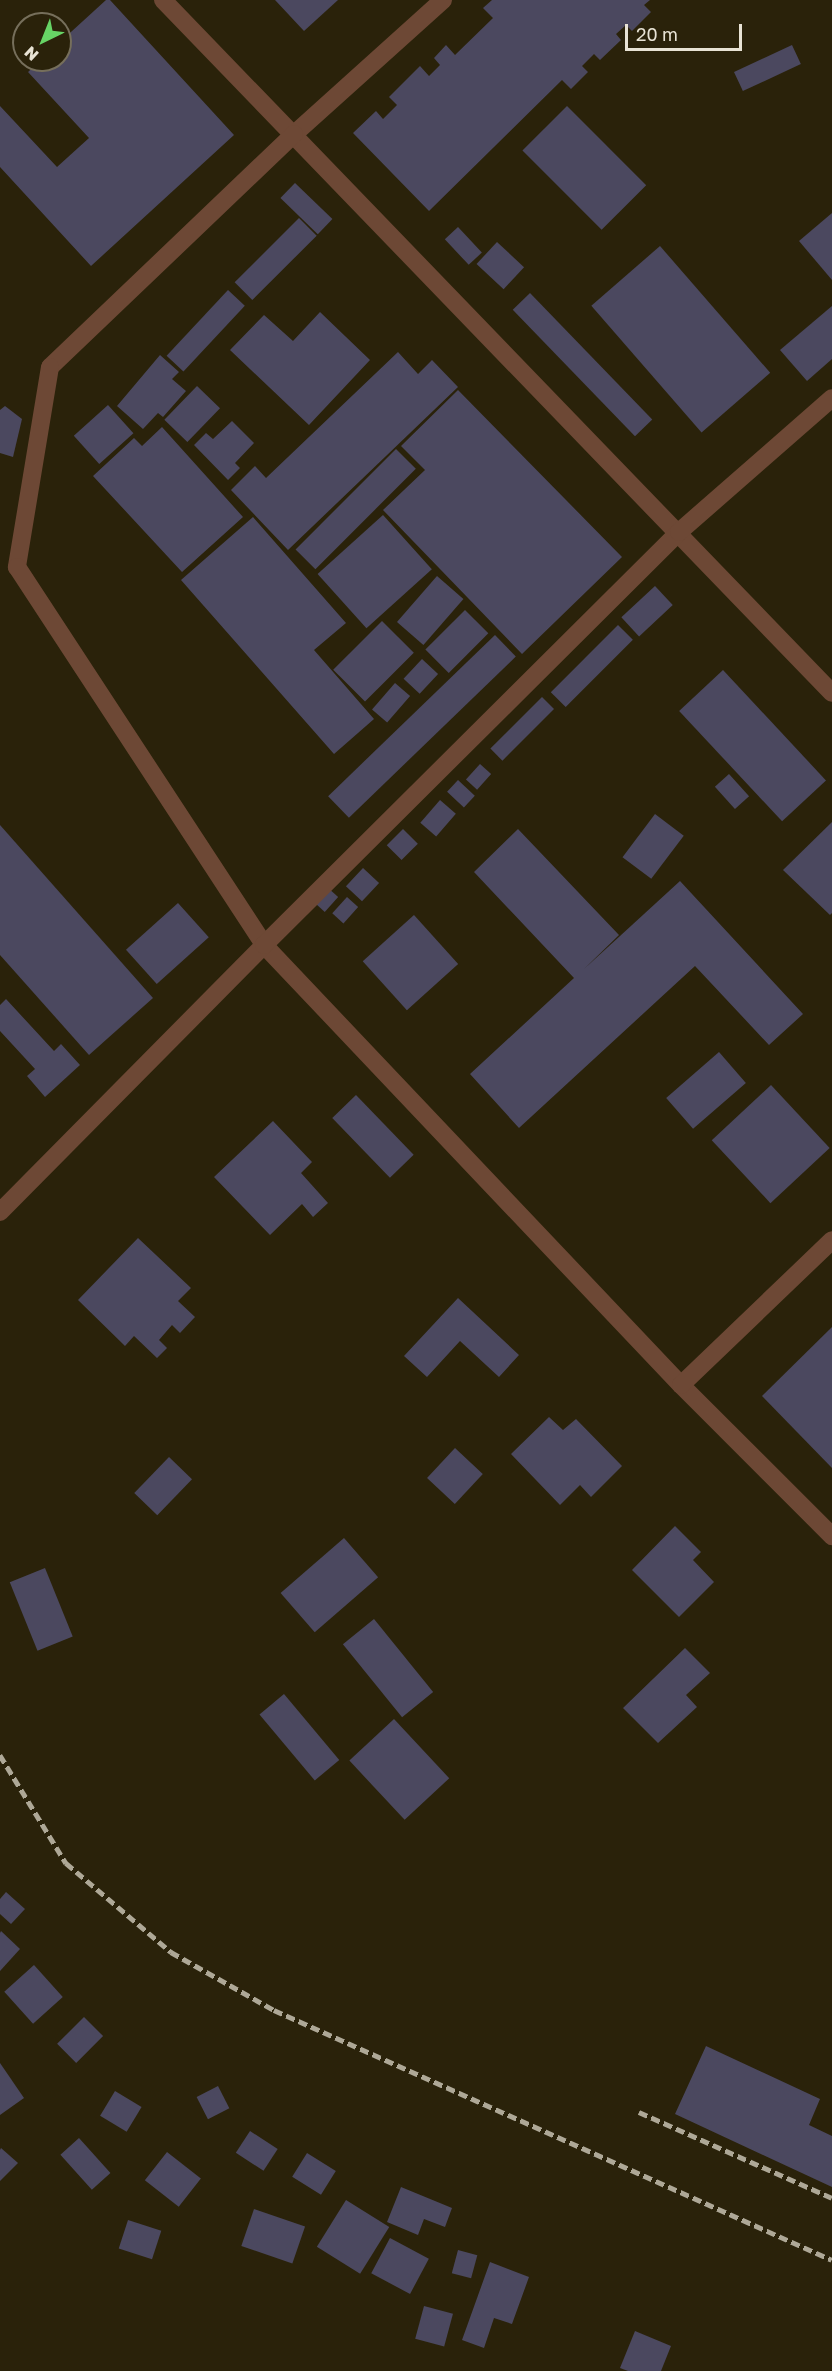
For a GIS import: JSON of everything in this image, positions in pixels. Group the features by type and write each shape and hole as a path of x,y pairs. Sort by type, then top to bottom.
{"street":[{"path":"163,0 832,693"},
{"path":"443,0 294,134 50,367 17,567 264,945 681,1385 832,1536"},
{"path":"0,1212 264,945 679,532 832,399"},
{"path":"681,1385 832,1240"}],"building":[{"path":"106,0 110,0 234,135 91,266 0,167 0,106 57,167 89,138 28,72 72,72 72,31"},
{"path":"275,0 338,0 304,31"},
{"path":"492,0 650,0 644,5 651,12 632,31 626,25 616,34 621,40 600,60 594,54 582,66 588,72 571,89 562,80 429,211 353,133 376,111 383,119 397,105 389,97 420,66 429,76 440,65 434,58 446,45 455,55 493,18 483,8"},
{"path":"792,45 801,64 743,91 734,72"},
{"path":"567,106 646,185 602,230 522,151"},
{"path":"295,183 332,219 318,234 280,198"},
{"path":"832,213 832,280 799,241"},
{"path":"299,218 317,236 252,300 235,282"},
{"path":"458,227 482,253 469,265 445,239"},
{"path":"497,242 524,267 504,289 477,264"},
{"path":"660,246 770,373 702,432 591,306"},
{"path":"228,290 245,306 183,372 167,356"},
{"path":"530,293 652,420 635,436 513,310"},
{"path":"832,306 832,359 807,381 780,350"},
{"path":"320,312 370,360 309,425 230,350 264,315 293,341"},
{"path":"398,352 418,374 432,360 458,387 288,550 231,490 255,466 266,478"},
{"path":"160,355 179,372 172,379 186,391 163,417 158,413 143,429 117,406"},
{"path":"197,386 220,408 187,442 164,420"},
{"path":"458,390 622,557 522,654 383,510 425,470 401,446"},
{"path":"108,405 133,433 99,464 74,436"},
{"path":"5,406 22,419 13,457 0,453 0,410"},
{"path":"232,421 254,443 235,463 240,468 228,480 194,445 206,433 213,439"},
{"path":"162,427 243,517 182,572 93,476 134,438 142,446"},
{"path":"396,449 416,469 315,569 296,549"},
{"path":"383,515 432,569 366,628 318,574"},
{"path":"253,517 346,623 314,650 374,719 334,754 181,580"},
{"path":"437,576 463,599 423,645 397,622"},
{"path":"655,586 673,605 639,636 621,617"},
{"path":"465,610 488,633 449,673 425,650"},
{"path":"382,621 414,653 365,702 333,670"},
{"path":"618,625 633,640 566,707 551,692"},
{"path":"495,635 516,657 349,818 328,796"},
{"path":"422,659 438,674 420,694 404,679"},
{"path":"723,670 826,780 782,821 679,711"},
{"path":"395,683 410,696 387,723 372,709"},
{"path":"542,697 554,709 502,761 490,749"},
{"path":"480,764 491,774 477,790 466,780"},
{"path":"729,774 749,796 735,809 715,787"},
{"path":"458,780 475,796 464,807 447,792"},
{"path":"440,800 456,814 436,836 420,823"},
{"path":"655,814 684,836 651,879 623,857"},
{"path":"832,822 832,913 830,915 783,870"},
{"path":"0,825 153,998 89,1055 0,955"},
{"path":"403,829 418,844 402,860 387,845"},
{"path":"518,829 619,935 584,969 680,881 803,1014 769,1045 695,966 519,1128 470,1074 574,978 474,872"},
{"path":"363,868 379,883 362,901 346,886"},
{"path":"327,887 338,897 325,912 314,902"},
{"path":"347,897 358,907 343,923 332,913"},
{"path":"178,903 209,937 157,984 126,950"},
{"path":"414,915 458,964 407,1010 363,961"},
{"path":"6,999 54,1051 61,1044 80,1065 45,1097 27,1076 35,1069 0,1031 0,1005"},
{"path":"719,1052 746,1083 693,1129 666,1098"},
{"path":"771,1085 830,1148 770,1203 712,1140"},
{"path":"356,1095 414,1155 390,1178 332,1118"},
{"path":"273,1121 312,1162 301,1173 328,1203 313,1217 302,1204 270,1235 214,1177"},
{"path":"138,1238 191,1288 178,1301 195,1317 180,1333 172,1325 159,1340 167,1348 157,1358 134,1336 125,1346 78,1300"},
{"path":"458,1298 519,1355 499,1377 460,1341 427,1377 404,1356"},
{"path":"832,1327 832,1468 762,1396"},
{"path":"549,1417 563,1430 576,1419 622,1466 591,1497 580,1485 560,1505 511,1454"},
{"path":"455,1448 483,1474 455,1504 427,1478"},
{"path":"169,1457 192,1479 157,1515 134,1493"},
{"path":"675,1526 701,1552 693,1560 714,1582 679,1617 632,1570"},
{"path":"344,1538 378,1577 315,1632 281,1593"},
{"path":"45,1568 73,1637 37,1651 10,1582"},
{"path":"374,1619 433,1692 402,1717 343,1644"},
{"path":"685,1648 710,1673 686,1695 697,1707 658,1743 623,1708"},
{"path":"284,1694 339,1760 315,1780 259,1715"},
{"path":"394,1719 449,1778 405,1820 349,1761"},
{"path":"6,1892 25,1909 11,1924 0,1914 0,1899"},
{"path":"1,1931 20,1949 0,1971 0,1933"},
{"path":"34,1965 63,1997 33,2024 4,1992"},
{"path":"84,2017 103,2036 76,2063 57,2044"},
{"path":"706,2046 820,2099 809,2125 832,2136 832,2187 675,2114"},
{"path":"0,2063 24,2098 0,2115"},
{"path":"218,2086 229,2108 208,2119 197,2097"},
{"path":"115,2091 142,2107 127,2132 100,2116"},
{"path":"250,2131 278,2149 264,2171 236,2153"},
{"path":"79,2138 110,2173 92,2190 60,2155"},
{"path":"1,2148 18,2163 0,2181 0,2150"},
{"path":"167,2152 201,2178 179,2207 145,2180"},
{"path":"307,2153 336,2171 321,2195 292,2177"},
{"path":"401,2187 452,2208 445,2227 424,2219 418,2235 387,2222"},
{"path":"346,2200 389,2227 360,2274 317,2247"},
{"path":"254,2209 305,2227 292,2263 241,2246"},
{"path":"128,2220 161,2231 152,2259 119,2249"},
{"path":"390,2238 429,2259 410,2294 371,2273"},
{"path":"458,2250 477,2255 471,2278 452,2273"},
{"path":"490,2262 529,2277 512,2324 494,2318 484,2348 462,2340"},
{"path":"424,2306 453,2314 444,2347 415,2339"},
{"path":"635,2331 671,2346 661,2371 628,2371 620,2368"}],"railway":[{"path":"0,1755 66,1863 171,1952 274,2010 832,2260"},
{"path":"639,2112 832,2198"}]}
